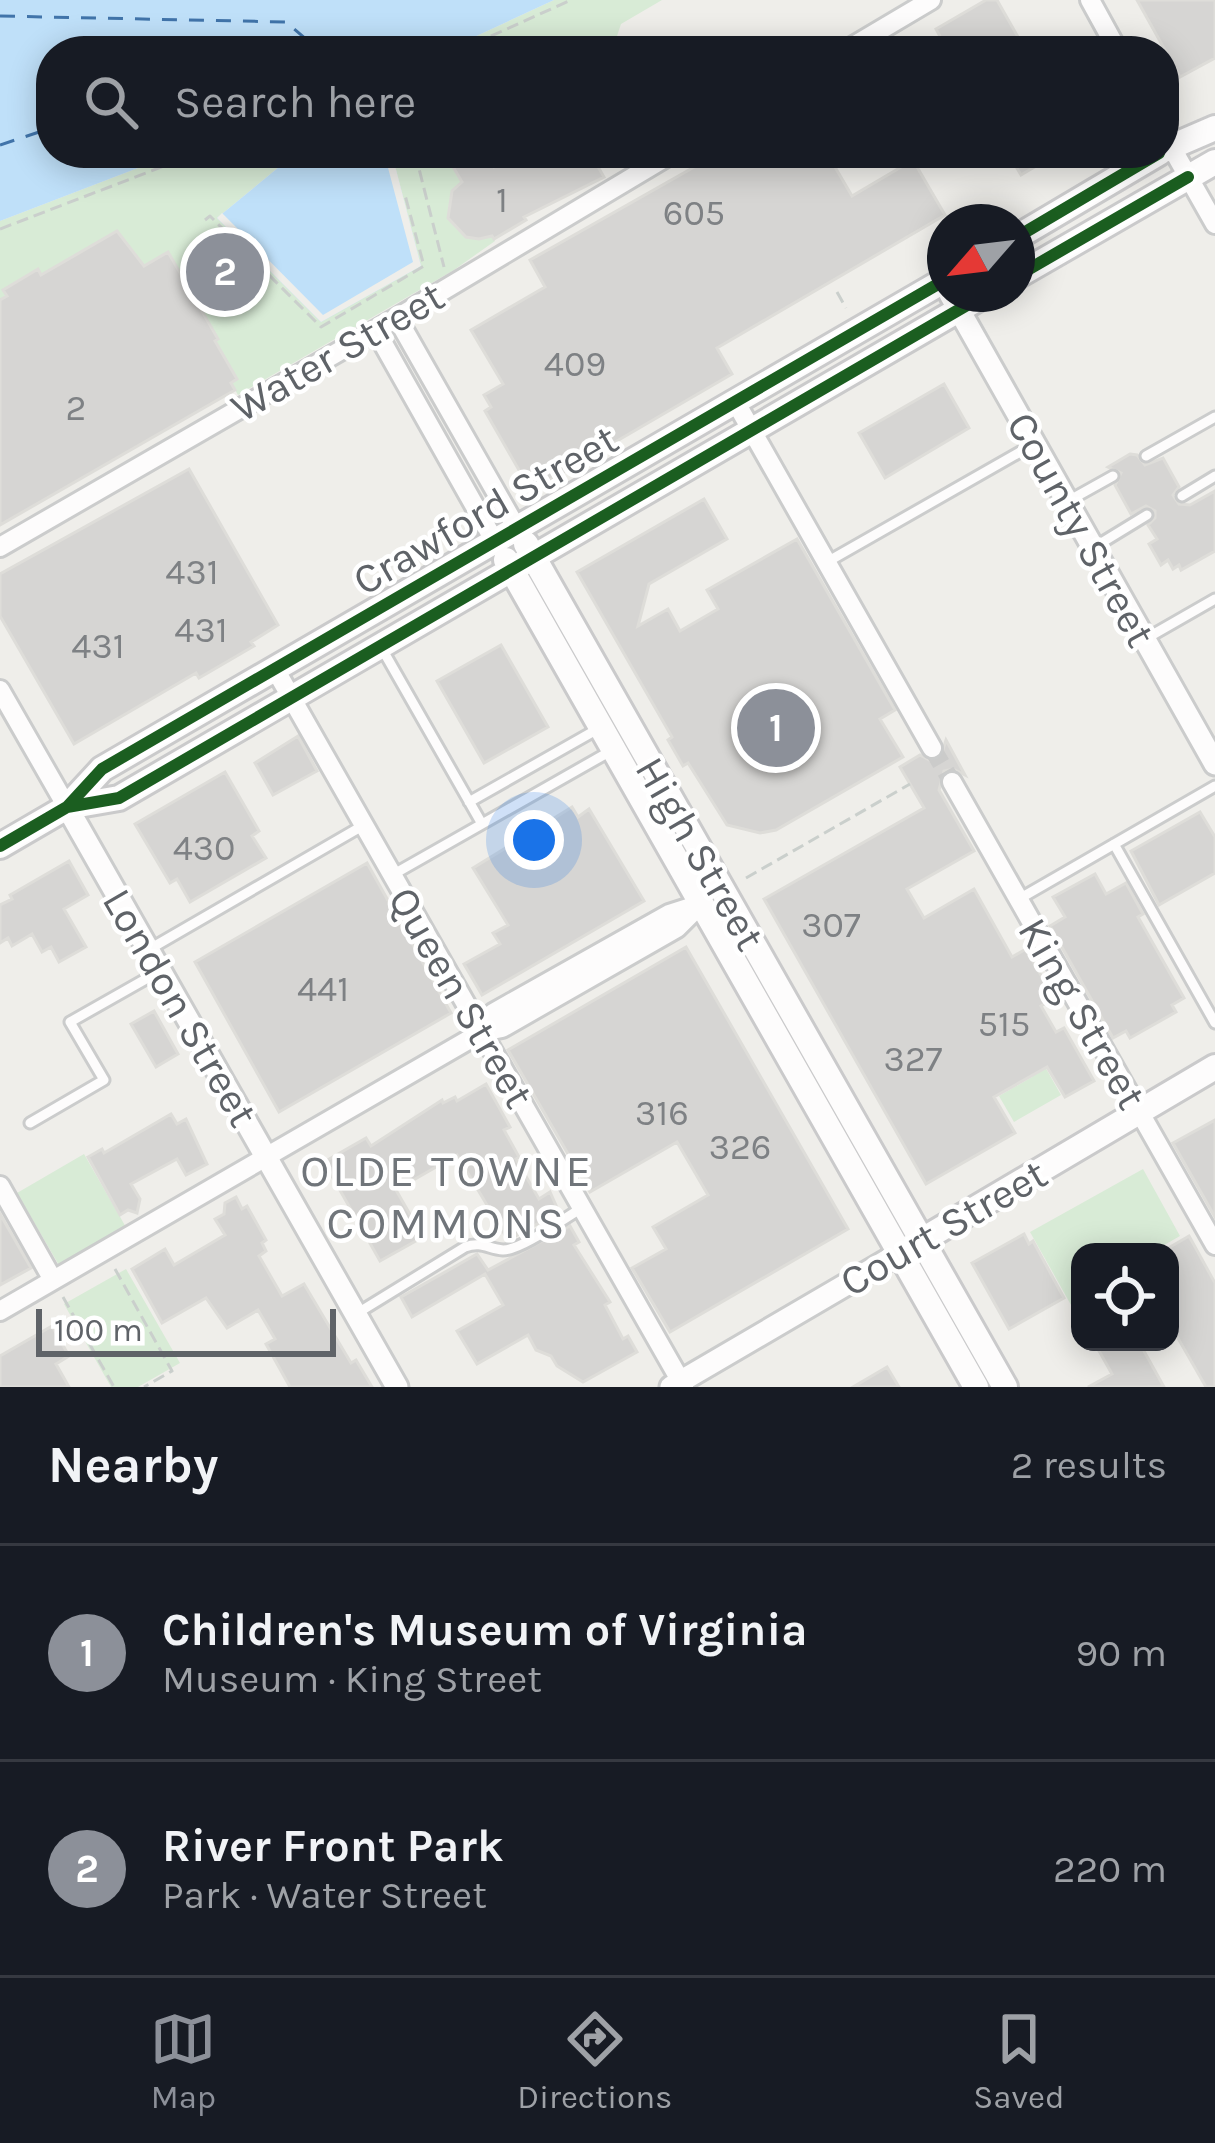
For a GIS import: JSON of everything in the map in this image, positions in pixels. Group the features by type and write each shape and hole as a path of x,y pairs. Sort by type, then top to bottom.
{"main road":[{"path":"1179,141 1215,128"},
{"path":"1035,266 1215,162"},
{"path":"1035,226 1128,168"},
{"name":"Crawford Street","path":"0,846 67,807 102,769 736,401 927,301"},
{"name":"Crawford Street","path":"67,807 119,798 523,564 752,430 927,305"},
{"name":"High Street","path":"506,536 911,1247 1005,1387"},
{"name":"High Street","path":"523,564 607,738 712,897"},
{"name":"Court Street","path":"911,1247 1215,1067"},
{"name":"High Street","path":"911,1247 976,1387"}],"street":[{"path":"870,36 931,0"},
{"path":"1090,0 1110,36"},
{"path":"1179,165 1215,224"},
{"name":"Water Street","path":"0,548 648,168"},
{"name":"County Street","path":"960,312 1215,764"},
{"name":"High Street","path":"397,318 506,536"},
{"name":"High Street","path":"376,331 506,536"},
{"path":"736,401 932,748"},
{"name":"Queen Street","path":"275,669 678,1385"},
{"name":"London Street","path":"0,690 397,1387"},
{"name":"King Street","path":"952,782 1212,1234"},
{"path":"0,1311 482,1032 502,1028 677,928 712,897"},
{"path":"0,1186 53,1280"},
{"name":"Court Street","path":"678,1385 911,1247"}],"lane":[{"path":"1146,456 1215,417"},
{"path":"826,562 1034,444"},
{"path":"1067,502 1112,476"},
{"path":"1181,496 1215,476"},
{"path":"1093,548 1147,515"},
{"path":"1145,639 1215,599"},
{"path":"381,646 482,824"},
{"path":"469,802 607,738"},
{"path":"392,875 482,824 607,738"},
{"path":"1018,899 1215,786"},
{"path":"148,950 364,825"},
{"path":"1114,844 1215,1023"},
{"path":"30,1123 104,1081 70,1022 160,971"},
{"path":"356,1314 465,1247 477,1243 502,1250 518,1246 582,1208"}],"path":[{"path":"491,36 571,0"},
{"path":"0,230 159,168"},
{"path":"419,168 445,271"},
{"path":"314,332 423,271 406,197 414,197"},
{"path":"206,220 210,216 328,333"},
{"path":"255,273 261,267"},
{"path":"837,292 847,309"},
{"path":"371,297 376,305"},
{"path":"712,897 910,784"},
{"path":"115,1269 172,1371 144,1387"},
{"path":"53,1280 114,1387"}],"green space":[{"path":"554,0 662,0 621,24 617,36 476,36"},
{"path":"138,168 278,168 217,218 421,266 396,168 454,168 462,182 449,204 453,224 466,237 492,236 495,241 454,270 238,395 231,383 237,379 221,352 207,345 218,338 169,253 144,266 117,231 22,286 4,290 7,296 0,300 0,221"},
{"path":"1035,1049 1061,1095 1014,1122 999,1096 1032,1077 1021,1057"},
{"path":"84,1154 127,1229 60,1267 17,1193"},
{"path":"1143,1169 1180,1236 1168,1243 1071,1243 1071,1305 1030,1232"},
{"path":"126,1269 180,1363 138,1387 111,1387 64,1304"}],"water":[{"path":"0,0 554,0 476,36 36,36 36,168 138,168 0,221"},
{"path":"278,168 395,168 421,266 321,322 217,218"}],"pier":[{"path":"388,168 396,168 421,266 321,322 217,218 222,213 323,315 413,262"}],"building":[{"path":"986,0 997,0 1017,36 940,36 936,29"},
{"path":"1137,0 1215,0 1215,58 1180,77 1179,36 1157,36"},
{"path":"454,168 599,168 604,177 524,217 526,220 494,239 466,237 448,218 452,191 462,182"},
{"path":"693,168 836,168 852,196 899,168 918,168 939,204 927,204 927,226 717,348 732,374 531,491 485,411 491,407 484,395 503,384 471,330 545,287 530,260"},
{"path":"117,231 144,266 168,252 218,339 237,379 231,383 235,390 0,525 0,300 7,296 3,290 38,269 41,275"},
{"path":"944,384 969,428 885,478 859,433"},
{"path":"1130,454 1145,465 1163,458 1179,487 1173,495 1179,504 1190,505 1215,491 1215,551 1181,570 1179,565 1173,569 1168,560 1161,565 1149,544 1157,539 1148,525 1155,511 1146,506 1131,514 1115,485 1121,473 1108,467"},
{"path":"189,469 278,625 251,642 254,646 199,678 196,673 74,744 0,616 0,574"},
{"path":"704,499 727,539 649,584 638,626 668,609 680,631 718,609 707,590 797,539 895,710 880,719 903,757 776,830 760,833 727,825 688,763 683,766 668,740 672,737 577,572"},
{"path":"501,645 548,727 484,763 437,681"},
{"path":"298,736 317,771 273,795 255,763"},
{"path":"946,740 965,775 953,769 944,771 939,790 974,851 907,889 924,918 974,889 1012,957 1026,949 1054,998 1041,1006 1056,1032 1064,1028 1094,1081 1065,1097 1047,1067 994,1097 1015,1133 926,1184 764,899 924,808 900,767 920,755 931,761 940,759"},
{"path":"225,772 259,831 252,836 266,858 190,902 177,879 170,883 135,824"},
{"path":"572,807 578,817 589,809 644,901 482,995 464,964 500,944 493,933 508,925 473,868"},
{"path":"1200,812 1215,837 1215,873 1159,905 1131,851"},
{"path":"69,861 88,895 64,909 86,947 59,962 51,947 42,952 32,934 12,946 8,938 0,943 0,905"},
{"path":"367,863 451,1013 279,1112 195,962"},
{"path":"1095,874 1106,894 1126,883 1143,914 1138,917 1184,998 1172,1005 1176,1012 1130,1038 1126,1031 1113,1038 1050,926 1065,917 1053,897"},
{"path":"686,947 848,1229 670,1332 632,1268 666,1249 653,1227 708,1195 677,1142 590,1192 508,1050"},
{"path":"154,1011 178,1054 156,1067 131,1024"},
{"path":"486,1084 510,1127 504,1130 516,1159 539,1199 550,1192 559,1212 508,1240 457,1155 396,1190 423,1237 380,1261 324,1162 366,1138 371,1146 442,1100 455,1097 457,1101"},
{"path":"171,1114 177,1124 186,1119 207,1164 186,1175 177,1159 131,1184 140,1199 137,1213 128,1210 120,1215 88,1157 102,1149 104,1153"},
{"path":"1215,1120 1215,1217 1173,1143"},
{"path":"236,1197 242,1209 247,1206 266,1240 262,1243 266,1251 259,1256 282,1296 304,1284 351,1363 356,1360 372,1387 290,1387 266,1344 275,1339 258,1310 227,1328 206,1298 162,1323 132,1269 165,1249 174,1265 225,1235 215,1219 224,1214 225,1203"},
{"path":"0,1214 31,1268 0,1285"},
{"path":"570,1226 579,1242 574,1245 610,1302 605,1305 623,1339 628,1336 637,1352 583,1382 536,1350 528,1335 477,1364 457,1331 503,1305 485,1274 412,1317 401,1297 477,1254 488,1270"},
{"path":"1024,1234 1029,1244 1033,1241 1064,1298 1009,1329 972,1263"},
{"path":"1189,1236 1215,1283 1215,1387 1206,1387 1179,1340 1177,1243"},
{"path":"52,1326 69,1356 56,1364 69,1387 0,1387 0,1356"},
{"path":"1099,1351 1144,1351 1164,1387 1088,1387 1112,1374"},
{"path":"887,1367 899,1387 853,1387"}],"ferry route":[{"path":"0,16 286,22 302,36"},
{"path":"0,145 36,133"}],"tunnel":[{"path":"932,748 952,782"}],"cycle path":[{"path":"1035,226 1134,168"},
{"path":"1035,266 1188,177"},
{"path":"0,846 67,807 102,769 927,290"},
{"path":"67,807 119,798 955,312"}],"place":[{"name":"River Front Park","path":"225,272"},
{"name":"Children's Museum of Virginia","path":"776,728"}],"district":[{"name":"OLDE TOWNE COMMONS","path":"447,1196"}]}
